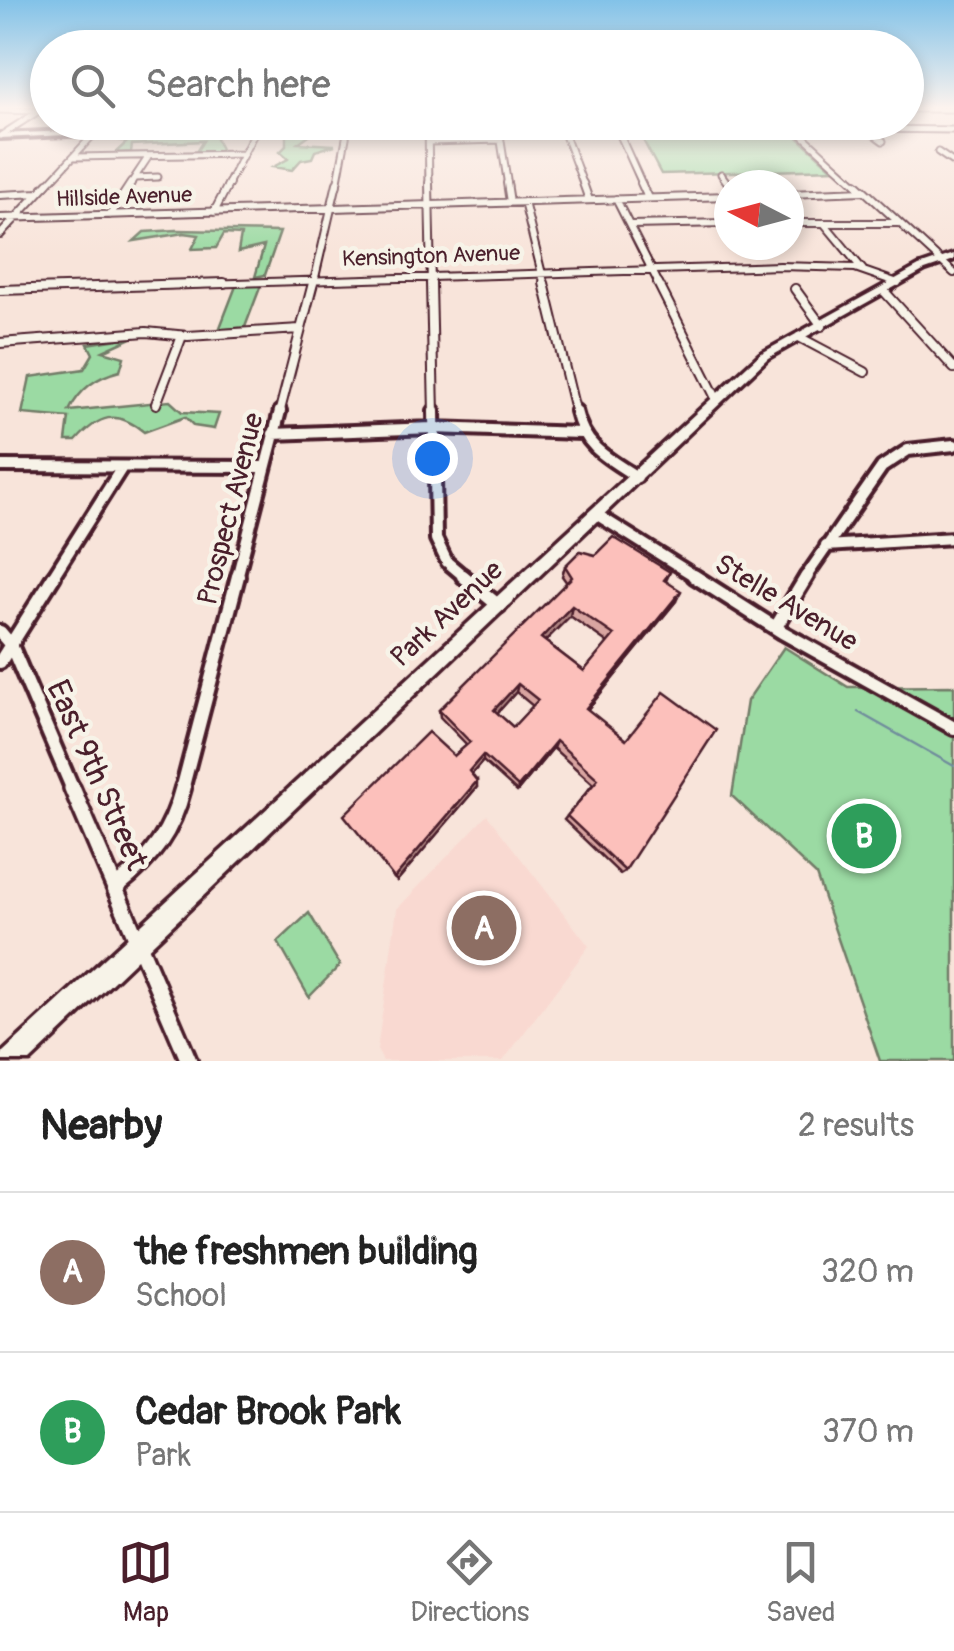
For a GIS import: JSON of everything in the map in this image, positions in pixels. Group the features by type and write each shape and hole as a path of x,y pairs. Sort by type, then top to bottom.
{"main road":[{"name":"Park Avenue","path":"12,1061 764,356 947,258"}],"street":[{"path":"0,235 73,157"},
{"path":"110,216 149,157"},
{"path":"214,212 243,157"},
{"name":"Prospect Avenue","path":"116,886 150,860 175,818 332,210 342,157"},
{"path":"430,157 435,526 440,550 460,576 498,606"},
{"path":"503,157 510,202"},
{"path":"573,157 589,200"},
{"path":"629,157 648,198"},
{"path":"826,157 899,223 947,258 954,273"},
{"path":"135,178 158,177"},
{"path":"804,193 864,190"},
{"path":"3,194 39,193"},
{"name":"Hillside Avenue","path":"0,218 714,196"},
{"path":"616,199 716,398"},
{"path":"524,202 581,433 592,448 637,477"},
{"path":"630,225 714,223"},
{"path":"804,223 899,223"},
{"path":"824,223 863,270 891,287 954,368"},
{"name":"Kensington Avenue","path":"0,290 542,270 863,270"},
{"path":"796,289 822,326"},
{"path":"0,344 146,332 182,336 300,329"},
{"path":"156,404 163,396 165,372 182,336"},
{"path":"800,338 865,372"},
{"path":"273,434 433,428 581,433"},
{"path":"776,628 826,546 886,462 911,449 954,445"},
{"path":"0,466 265,467"},
{"path":"0,662 121,469"},
{"name":"Stelle Avenue","path":"596,514 776,628 954,728"},
{"path":"826,546 954,538"},
{"name":"East 9th Street","path":"0,632 11,646 189,1061"}],"shaded area":[{"path":"487,815 589,946 503,1061 383,1061 377,1050 397,909"}],"green space":[{"path":"285,157 313,157 301,160 292,170 273,167 288,159"},
{"path":"652,157 819,157 833,169 714,170 661,174"},
{"path":"144,232 280,232 265,275 255,277 264,246 238,252 241,235 224,234 216,248 192,249 199,235 184,233 134,241"},
{"path":"261,285 245,327 219,330 236,286"},
{"path":"136,336 103,351 124,357 120,371 90,385 69,411 170,401 182,412 219,414 214,429 194,426 185,417 144,432 125,420 108,418 92,425 76,441 66,441 69,418 22,414 30,377 84,369 93,354 88,344"},
{"path":"784,647 848,687 954,686 954,1061 880,1061 816,875 732,796 747,701"},
{"path":"309,913 340,965 309,997 278,942"}],"building":[{"path":"613,537 670,572 664,580 681,591 586,708 626,740 664,692 716,730 625,871 567,816 598,779 556,741 518,787 483,755 469,771 477,781 394,878 344,815 428,732 454,756 470,742 439,710 572,577 565,566 580,551 595,555","holes":["572,606 614,635 584,671 541,638","518,684 538,700 513,727 494,710"]}],"waterway":[{"path":"858,712 954,766"}],"place":[{"name":"Cedar Brook Park","path":"864,836"},
{"name":"the freshmen building","path":"484,928"}]}
